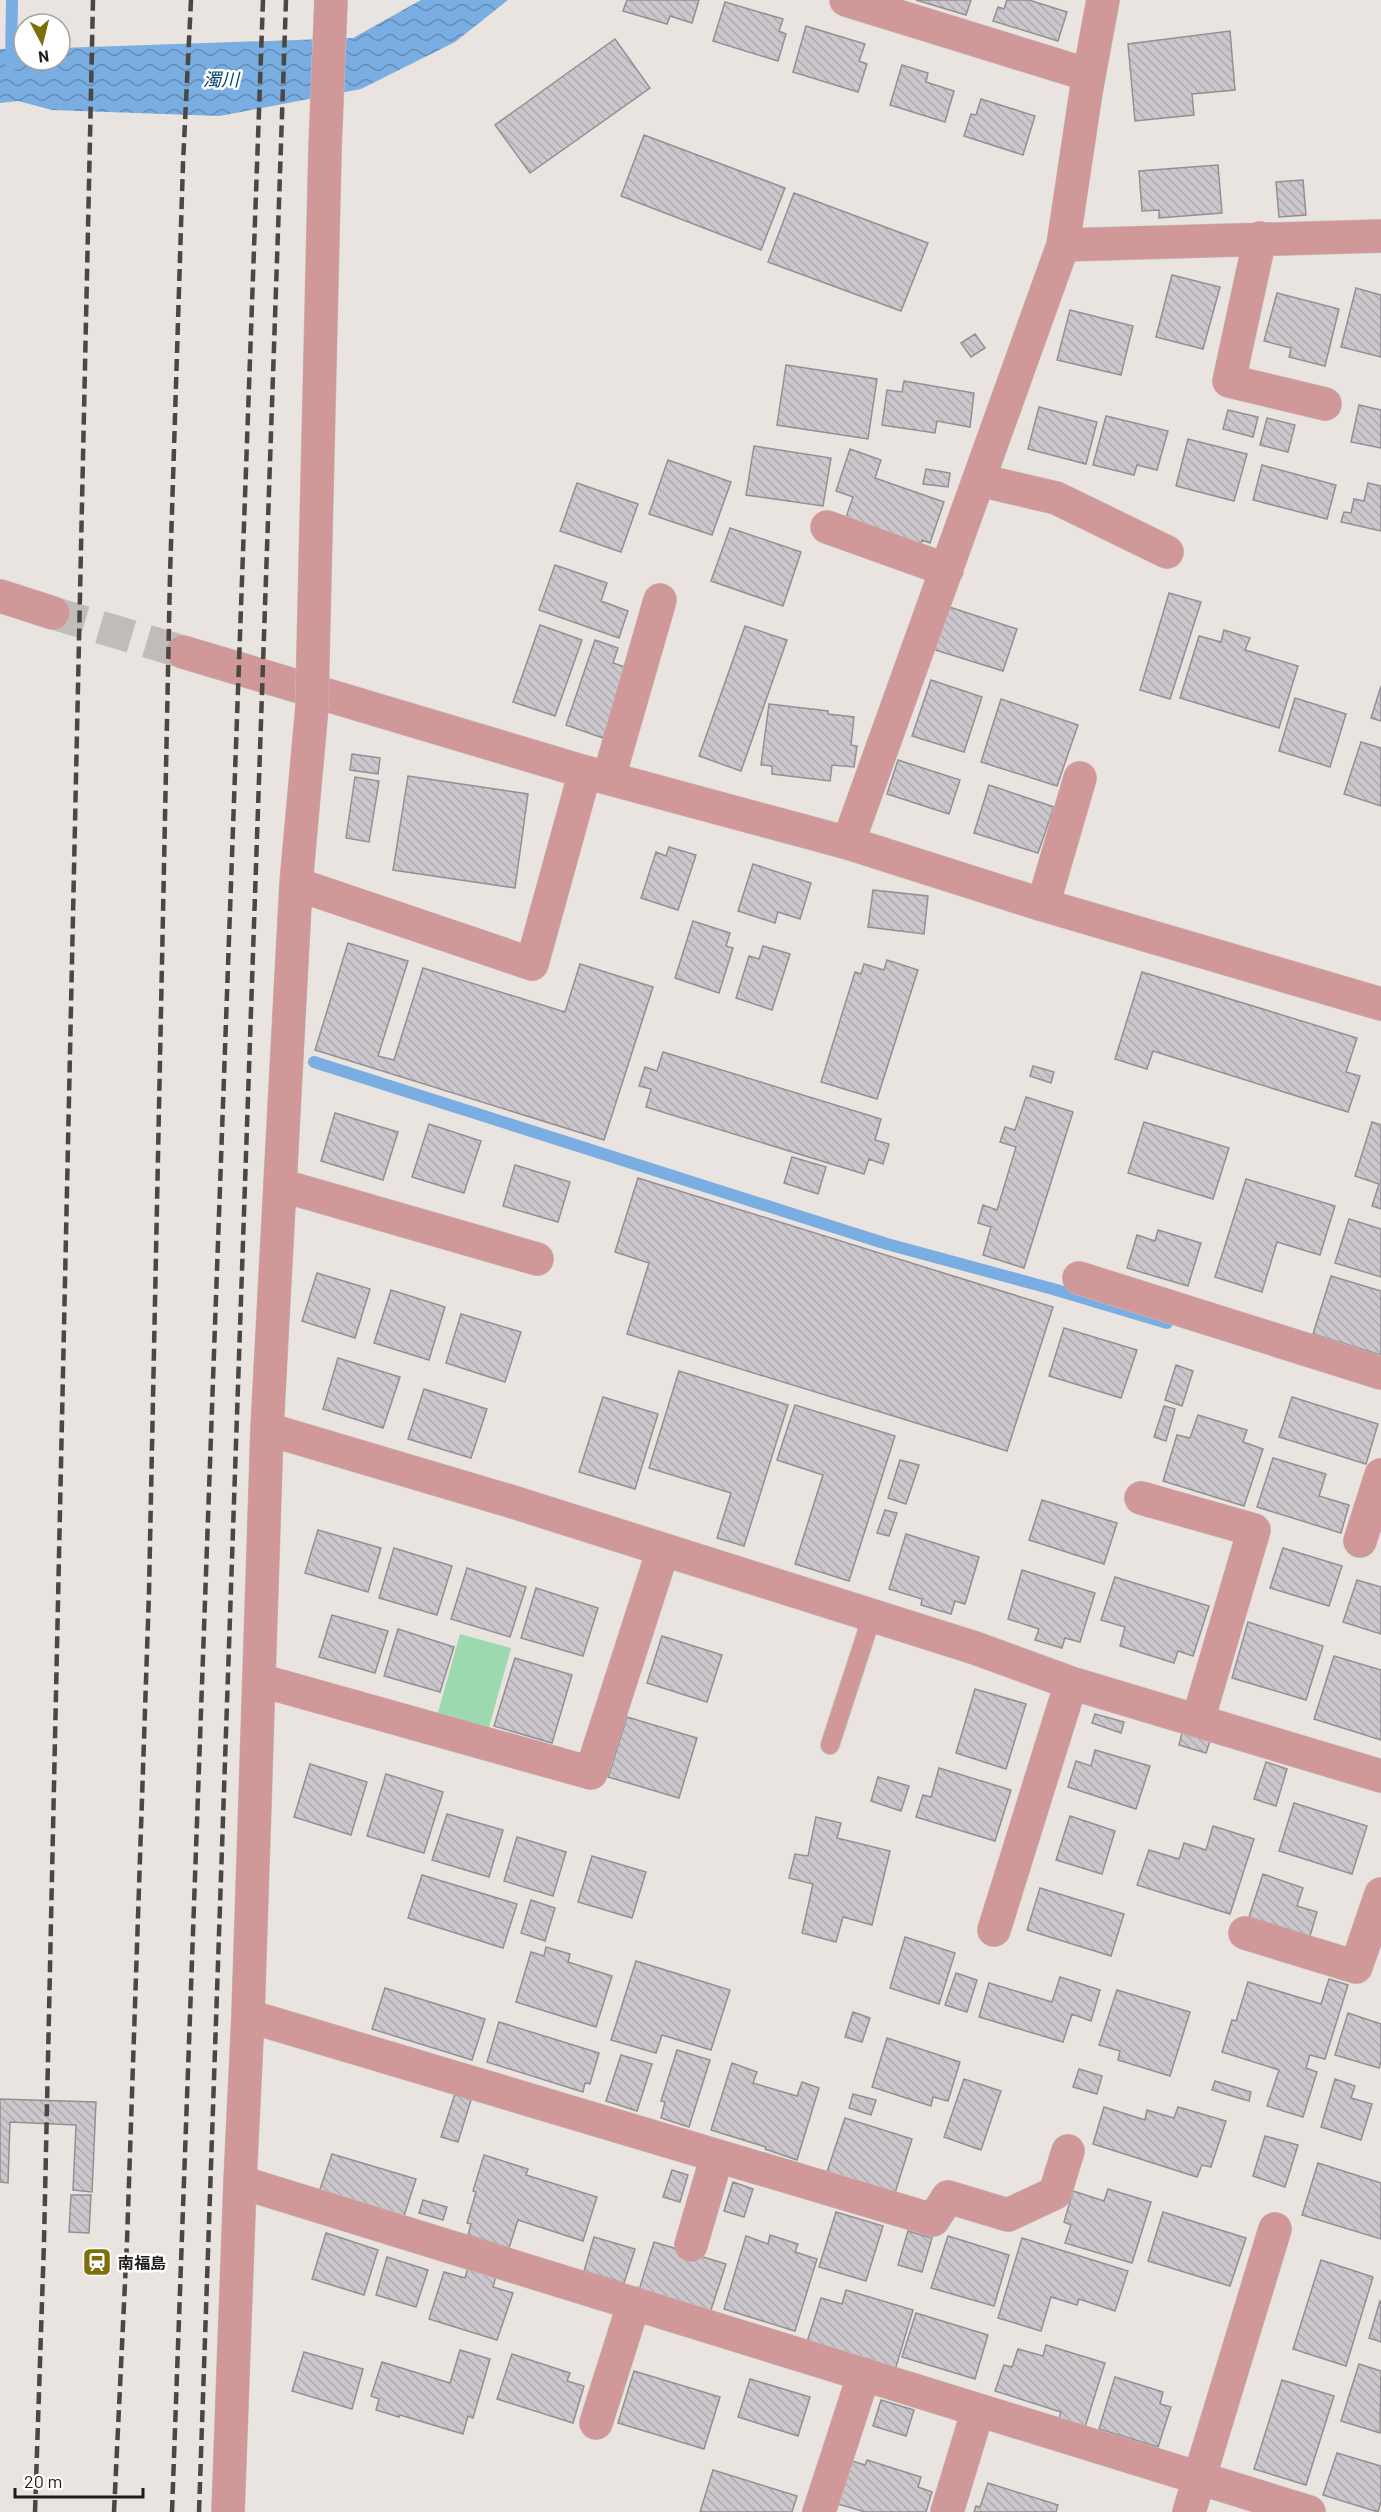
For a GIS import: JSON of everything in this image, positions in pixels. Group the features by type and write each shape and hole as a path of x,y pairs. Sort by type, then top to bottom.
{"street":[{"path":"228,2512 248,2016 267,1428 296,884 312,707 325,149 331,0"},
{"path":"846,0 1089,75"},
{"path":"848,843 1063,245 1103,0"},
{"path":"1063,245 1381,236"},
{"path":"1260,238 1229,381 1325,404"},
{"path":"979,480 1056,498 1167,552"},
{"path":"827,527 946,570"},
{"path":"0,596 53,613"},
{"path":"296,884 532,964 660,600"},
{"path":"183,652 597,775 848,843 1043,905 1381,1003"},
{"path":"1043,905 1080,778"},
{"path":"280,1185 537,1259"},
{"path":"1079,1278 1381,1373"},
{"path":"267,1428 975,1648 1071,1683 1381,1776"},
{"path":"1360,1541 1381,1475"},
{"path":"1141,1498 1254,1530 1198,1720"},
{"path":"260,1680 591,1773 663,1550"},
{"path":"994,1930 1071,1683"},
{"path":"1245,1934 1356,1967 1381,1893"},
{"path":"248,2016 933,2220 948,2198 1008,2215 1055,2193 1068,2151"},
{"path":"691,2245 717,2156"},
{"path":"240,2182 1309,2512"},
{"path":"1189,2512 1275,2229"},
{"path":"596,2423 634,2303"},
{"path":"819,2512 864,2374"},
{"path":"947,2512 978,2410"}],"lane":[{"path":"830,1745 872,1616"}],"green space":[{"path":"460,1634 511,1648 488,1731 437,1716"}],"water":[{"name":"濁川","path":"421,0 508,0 455,42 361,89 220,116 52,110 18,101 0,103 0,49 12,49 12,72 72,72 72,48 353,38"}],"building":[{"path":"627,0 699,0 692,23 670,16 667,24 623,11"},
{"path":"916,0 971,0 966,15"},
{"path":"1007,0 1029,0 1067,12 1058,41 993,21 998,7 1004,9"},
{"path":"725,2 783,19 779,31 786,34 778,61 713,41"},
{"path":"806,26 865,44 859,61 867,64 858,92 793,72"},
{"path":"1230,31 1235,90 1192,94 1194,115 1135,121 1128,44"},
{"path":"615,39 650,88 530,173 495,125"},
{"path":"902,65 928,73 926,82 954,91 945,122 890,105"},
{"path":"981,99 1035,116 1023,155 964,136 971,114 976,115"},
{"path":"644,135 785,188 761,250 621,196"},
{"path":"1218,165 1222,213 1159,218 1159,210 1142,211 1139,171"},
{"path":"1303,180 1306,215 1279,217 1276,182"},
{"path":"794,193 928,243 901,311 768,262"},
{"path":"1172,275 1220,287 1203,349 1156,337"},
{"path":"1356,288 1381,295 1381,357 1341,347"},
{"path":"1277,293 1339,309 1325,366 1289,357 1291,348 1264,341"},
{"path":"1070,310 1133,326 1121,375 1057,360"},
{"path":"975,334 985,348 971,357 961,343"},
{"path":"786,365 877,379 868,439 777,425"},
{"path":"904,381 974,393 970,427 937,421 935,433 882,425 887,390 902,392"},
{"path":"1359,405 1381,410 1381,448 1351,442"},
{"path":"1039,407 1097,422 1086,464 1028,449"},
{"path":"1228,410 1258,417 1253,437 1223,429"},
{"path":"1106,416 1168,431 1157,470 1137,465 1134,475 1093,465"},
{"path":"1267,418 1295,425 1288,452 1260,445"},
{"path":"1188,439 1247,454 1234,501 1176,486"},
{"path":"754,446 831,458 823,506 746,495"},
{"path":"850,449 881,460 875,478 944,502 930,543 922,540 919,549 844,523 853,497 836,491"},
{"path":"668,460 731,482 712,535 649,514"},
{"path":"1262,465 1336,485 1327,519 1253,500"},
{"path":"926,469 950,473 948,487 923,484"},
{"path":"577,483 638,504 621,552 560,531"},
{"path":"1368,483 1381,486 1381,531 1341,522 1344,512 1351,513 1354,499 1364,501"},
{"path":"730,528 801,552 783,606 711,581"},
{"path":"555,565 607,583 601,601 628,611 619,638 539,610"},
{"path":"1169,593 1201,602 1170,699 1140,690"},
{"path":"943,605 1017,629 1003,671 929,648"},
{"path":"540,625 582,640 555,716 513,702"},
{"path":"745,626 787,640 741,771 699,756"},
{"path":"1224,630 1250,638 1245,650 1298,666 1279,728 1180,698 1199,636 1221,642"},
{"path":"595,640 618,648 613,663 628,668 603,738 566,725"},
{"path":"931,680 982,697 964,752 912,736"},
{"path":"1381,686 1381,721 1371,718"},
{"path":"1295,698 1346,714 1330,767 1279,751"},
{"path":"1001,699 1078,725 1057,786 981,762"},
{"path":"769,704 828,711 828,714 854,717 851,745 857,746 854,767 832,765 830,781 772,774 772,766 761,765"},
{"path":"1361,742 1381,748 1381,806 1344,794"},
{"path":"352,754 380,758 378,774 350,770"},
{"path":"898,760 960,780 949,814 887,794"},
{"path":"408,776 528,794 515,888 393,870"},
{"path":"355,777 379,781 369,842 346,838"},
{"path":"989,785 1054,807 1038,853 974,833"},
{"path":"669,847 696,855 678,910 641,898 656,852 666,856"},
{"path":"753,864 811,883 800,919 778,912 775,923 738,911"},
{"path":"873,890 928,896 924,934 868,927"},
{"path":"693,921 730,933 726,946 733,948 719,993 675,978"},
{"path":"348,943 408,961 378,1056 394,1060 423,968 565,1012 580,964 653,987 604,1140 315,1050"},
{"path":"763,946 790,954 772,1010 736,998 749,956 759,959"},
{"path":"887,960 918,970 877,1099 821,1082 855,972 861,974 864,964 884,970"},
{"path":"1142,972 1357,1038 1346,1072 1360,1076 1348,1112 1153,1051 1147,1069 1115,1059"},
{"path":"663,1052 881,1119 875,1140 889,1144 883,1164 869,1159 864,1174 646,1107 651,1089 639,1086 645,1067 657,1071"},
{"path":"1033,1066 1054,1072 1051,1083 1030,1076"},
{"path":"1026,1097 1073,1112 1024,1268 983,1255 991,1227 978,1223 983,1205 997,1210 1016,1147 1000,1142 1005,1127 1015,1130"},
{"path":"335,1113 398,1132 383,1180 321,1161"},
{"path":"1144,1122 1229,1148 1213,1199 1128,1173"},
{"path":"1372,1122 1381,1125 1381,1209 1372,1206 1379,1184 1355,1176"},
{"path":"429,1124 481,1141 464,1193 412,1177"},
{"path":"792,1157 826,1167 818,1194 784,1183"},
{"path":"515,1165 570,1182 558,1222 503,1206"},
{"path":"638,1178 1053,1307 1007,1451 627,1334 649,1263 615,1252"},
{"path":"1246,1179 1335,1206 1320,1255 1277,1242 1262,1292 1215,1277"},
{"path":"1349,1219 1381,1229 1381,1277 1335,1263"},
{"path":"1158,1230 1201,1243 1188,1286 1127,1268 1137,1235 1155,1241"},
{"path":"317,1273 370,1289 355,1338 302,1321"},
{"path":"1331,1276 1381,1291 1381,1355 1313,1334"},
{"path":"391,1290 445,1307 429,1360 374,1343"},
{"path":"461,1314 521,1332 505,1382 446,1363"},
{"path":"1064,1328 1137,1350 1121,1398 1049,1376"},
{"path":"338,1358 400,1377 383,1428 323,1409"},
{"path":"1176,1365 1193,1371 1182,1406 1165,1400"},
{"path":"679,1371 788,1405 744,1546 717,1538 731,1493 649,1468"},
{"path":"424,1389 487,1409 471,1458 408,1439"},
{"path":"603,1397 658,1414 635,1489 579,1472"},
{"path":"1292,1397 1378,1424 1366,1464 1279,1437"},
{"path":"795,1405 895,1436 849,1581 795,1564 823,1475 777,1460"},
{"path":"1164,1406 1175,1409 1166,1441 1154,1437"},
{"path":"1198,1415 1247,1430 1243,1442 1263,1449 1244,1506 1163,1481 1177,1435 1190,1438"},
{"path":"1273,1458 1326,1474 1319,1496 1349,1505 1341,1533 1257,1507"},
{"path":"900,1460 919,1465 906,1504 888,1498"},
{"path":"1042,1500 1117,1523 1104,1564 1029,1540"},
{"path":"885,1510 897,1513 889,1536 877,1533"},
{"path":"318,1530 381,1548 368,1592 305,1573"},
{"path":"906,1534 979,1557 965,1604 955,1601 951,1614 921,1605 922,1599 889,1589"},
{"path":"394,1548 452,1566 437,1615 379,1598"},
{"path":"1283,1548 1342,1566 1329,1606 1270,1588"},
{"path":"467,1568 526,1587 510,1637 451,1619"},
{"path":"1022,1570 1095,1593 1080,1642 1065,1638 1062,1648 1035,1640 1039,1629 1008,1619"},
{"path":"1115,1577 1209,1606 1193,1656 1178,1651 1174,1663 1120,1646 1125,1627 1101,1620"},
{"path":"1357,1580 1381,1587 1381,1634 1343,1622"},
{"path":"536,1588 598,1608 583,1656 521,1638"},
{"path":"332,1615 388,1631 375,1673 319,1657"},
{"path":"1248,1622 1323,1646 1306,1700 1232,1678"},
{"path":"398,1629 454,1647 440,1692 384,1676"},
{"path":"662,1636 722,1655 707,1702 647,1683"},
{"path":"1334,1656 1381,1670 1381,1740 1314,1719"},
{"path":"515,1658 572,1675 552,1743 494,1726"},
{"path":"975,1689 1026,1704 1006,1769 956,1753"},
{"path":"1095,1714 1124,1722 1121,1733 1092,1723"},
{"path":"627,1717 697,1738 679,1798 608,1777"},
{"path":"1182,1733 1210,1741 1206,1753 1179,1745"},
{"path":"1095,1750 1150,1766 1136,1809 1068,1787 1076,1761 1091,1766"},
{"path":"1266,1762 1287,1769 1276,1806 1254,1799"},
{"path":"310,1764 367,1782 351,1835 294,1817"},
{"path":"939,1768 1011,1790 995,1841 916,1817 923,1795 931,1797"},
{"path":"386,1774 443,1792 424,1853 367,1836"},
{"path":"878,1777 909,1786 901,1811 871,1801"},
{"path":"1294,1803 1367,1826 1352,1874 1279,1851"},
{"path":"447,1814 503,1830 489,1877 432,1860"},
{"path":"1070,1816 1115,1831 1102,1874 1056,1860"},
{"path":"816,1817 841,1823 837,1838 890,1851 872,1925 843,1917 836,1942 802,1933 813,1884 789,1878 795,1854 808,1856"},
{"path":"1213,1826 1254,1839 1230,1914 1137,1885 1149,1850 1179,1859 1184,1843 1206,1850"},
{"path":"517,1837 566,1852 553,1896 504,1881"},
{"path":"592,1856 646,1872 632,1918 578,1902"},
{"path":"1263,1874 1303,1888 1297,1906 1317,1912 1310,1936 1249,1917"},
{"path":"422,1875 517,1904 503,1948 408,1918"},
{"path":"1040,1888 1124,1914 1111,1956 1027,1930"},
{"path":"531,1900 555,1908 545,1941 521,1933"},
{"path":"905,1937 955,1953 939,2004 890,1988"},
{"path":"546,1947 570,1954 568,1962 612,1976 596,2027 516,2002 531,1952 544,1956"},
{"path":"636,1961 730,1990 711,2050 662,2035 656,2053 611,2040"},
{"path":"956,1973 977,1980 967,2012 945,2005"},
{"path":"1060,1977 1100,1990 1091,2021 1072,2014 1063,2042 979,2017 989,1983 1052,2002"},
{"path":"1329,1979 1348,1985 1325,2059 1310,2055 1306,2068 1317,2072 1303,2117 1267,2106 1279,2070 1222,2052 1232,2020 1236,2021 1248,1982 1321,2004"},
{"path":"385,1988 485,2019 472,2060 372,2029"},
{"path":"1117,1990 1190,2012 1170,2076 1118,2060 1120,2051 1099,2045"},
{"path":"853,2012 870,2018 862,2042 845,2037"},
{"path":"1348,2013 1381,2024 1379,2068 1335,2055"},
{"path":"499,2022 599,2053 590,2084 585,2083 583,2092 487,2062"},
{"path":"887,2038 960,2062 948,2101 933,2097 931,2106 872,2087"},
{"path":"677,2050 710,2060 689,2127 661,2118 665,2102 661,2101"},
{"path":"621,2055 652,2064 637,2111 606,2101"},
{"path":"732,2063 757,2072 753,2083 797,2096 802,2082 819,2088 797,2160 765,2149 766,2147 711,2130"},
{"path":"1079,2069 1102,2076 1097,2094 1073,2087"},
{"path":"964,2079 1001,2091 981,2150 944,2137"},
{"path":"1335,2079 1355,2086 1351,2098 1372,2104 1361,2140 1321,2127"},
{"path":"1215,2081 1251,2092 1249,2101 1212,2090"},
{"path":"455,2094 471,2100 458,2142 441,2137"},
{"path":"853,2094 876,2100 871,2115 849,2108"},
{"path":"0,2099 96,2102 92,2192 73,2190 76,2125 10,2122 8,2183 0,2182"},
{"path":"1104,2107 1145,2120 1147,2110 1174,2118 1178,2107 1226,2121 1211,2167 1202,2165 1197,2177 1093,2144"},
{"path":"845,2118 912,2139 894,2196 826,2175"},
{"path":"1265,2136 1298,2145 1285,2187 1253,2176"},
{"path":"332,2154 416,2179 403,2219 319,2192"},
{"path":"484,2155 528,2169 526,2175 597,2197 583,2241 518,2220 509,2248 468,2235 471,2224 467,2223 476,2192 473,2191"},
{"path":"1318,2163 1381,2183 1381,2239 1302,2215"},
{"path":"672,2170 688,2175 680,2202 663,2197"},
{"path":"733,2182 753,2189 744,2217 724,2211"},
{"path":"1108,2189 1151,2202 1132,2263 1065,2243 1071,2225 1064,2222 1073,2191 1104,2201"},
{"path":"71,2195 91,2195 89,2233 69,2232"},
{"path":"423,2200 447,2207 443,2220 419,2213"},
{"path":"836,2212 883,2226 866,2281 819,2267"},
{"path":"1163,2212 1246,2238 1230,2286 1148,2261"},
{"path":"908,2231 932,2238 922,2272 898,2265"},
{"path":"326,2233 378,2250 364,2295 312,2279"},
{"path":"770,2235 798,2244 795,2252 817,2259 795,2331 724,2309 746,2236 768,2244"},
{"path":"948,2236 1009,2255 994,2306 931,2288"},
{"path":"594,2237 635,2249 624,2283 584,2271"},
{"path":"1022,2238 1128,2271 1115,2311 1079,2299 1077,2305 1051,2297 1041,2331 998,2318"},
{"path":"654,2242 726,2264 710,2313 639,2290"},
{"path":"387,2257 428,2270 416,2307 376,2295"},
{"path":"1321,2260 1373,2277 1346,2366 1293,2349"},
{"path":"468,2268 496,2276 493,2287 513,2293 497,2340 429,2319 444,2272 465,2278"},
{"path":"846,2290 913,2310 895,2370 807,2342 821,2298 842,2304"},
{"path":"1381,2302 1381,2342 1369,2338"},
{"path":"916,2313 988,2335 975,2379 902,2357"},
{"path":"1046,2345 1105,2363 1085,2427 1059,2418 1061,2412 995,2391 1004,2365 1012,2367 1018,2349 1043,2356"},
{"path":"460,2350 490,2359 473,2418 468,2416 463,2434 376,2410 379,2399 371,2396 382,2362 450,2383"},
{"path":"304,2352 363,2369 352,2409 292,2391"},
{"path":"512,2354 570,2373 567,2381 584,2386 573,2423 497,2399"},
{"path":"1359,2364 1381,2371 1380,2433 1341,2421"},
{"path":"634,2371 720,2397 704,2449 618,2423"},
{"path":"1115,2377 1163,2392 1160,2404 1171,2407 1158,2447 1099,2429"},
{"path":"750,2379 810,2397 798,2436 738,2417"},
{"path":"1282,2380 1334,2396 1306,2485 1254,2469"},
{"path":"881,2400 914,2410 906,2436 873,2426"},
{"path":"1337,2453 1381,2466 1381,2501 1378,2512 1323,2495"},
{"path":"867,2460 921,2477 918,2487 932,2492 926,2512 865,2512 838,2504 852,2461 865,2465"},
{"path":"713,2470 797,2496 792,2512 700,2512"},
{"path":"988,2483 1058,2505 1056,2512 974,2512 976,2506 980,2507"}],"waterway":[{"path":"11,65 12,0"},
{"path":"314,1062 887,1244 1167,1323"}],"tunnel":[{"path":"53,613 183,652"}],"railway":[{"path":"35,2512 44,2242 93,0"},
{"path":"114,2512 127,2241 149,1592 170,575 183,163 191,0"},
{"path":"172,2512 263,0"},
{"path":"199,2512 286,0"}],"place":[{"name":"南福島","path":"97,2262"}]}
